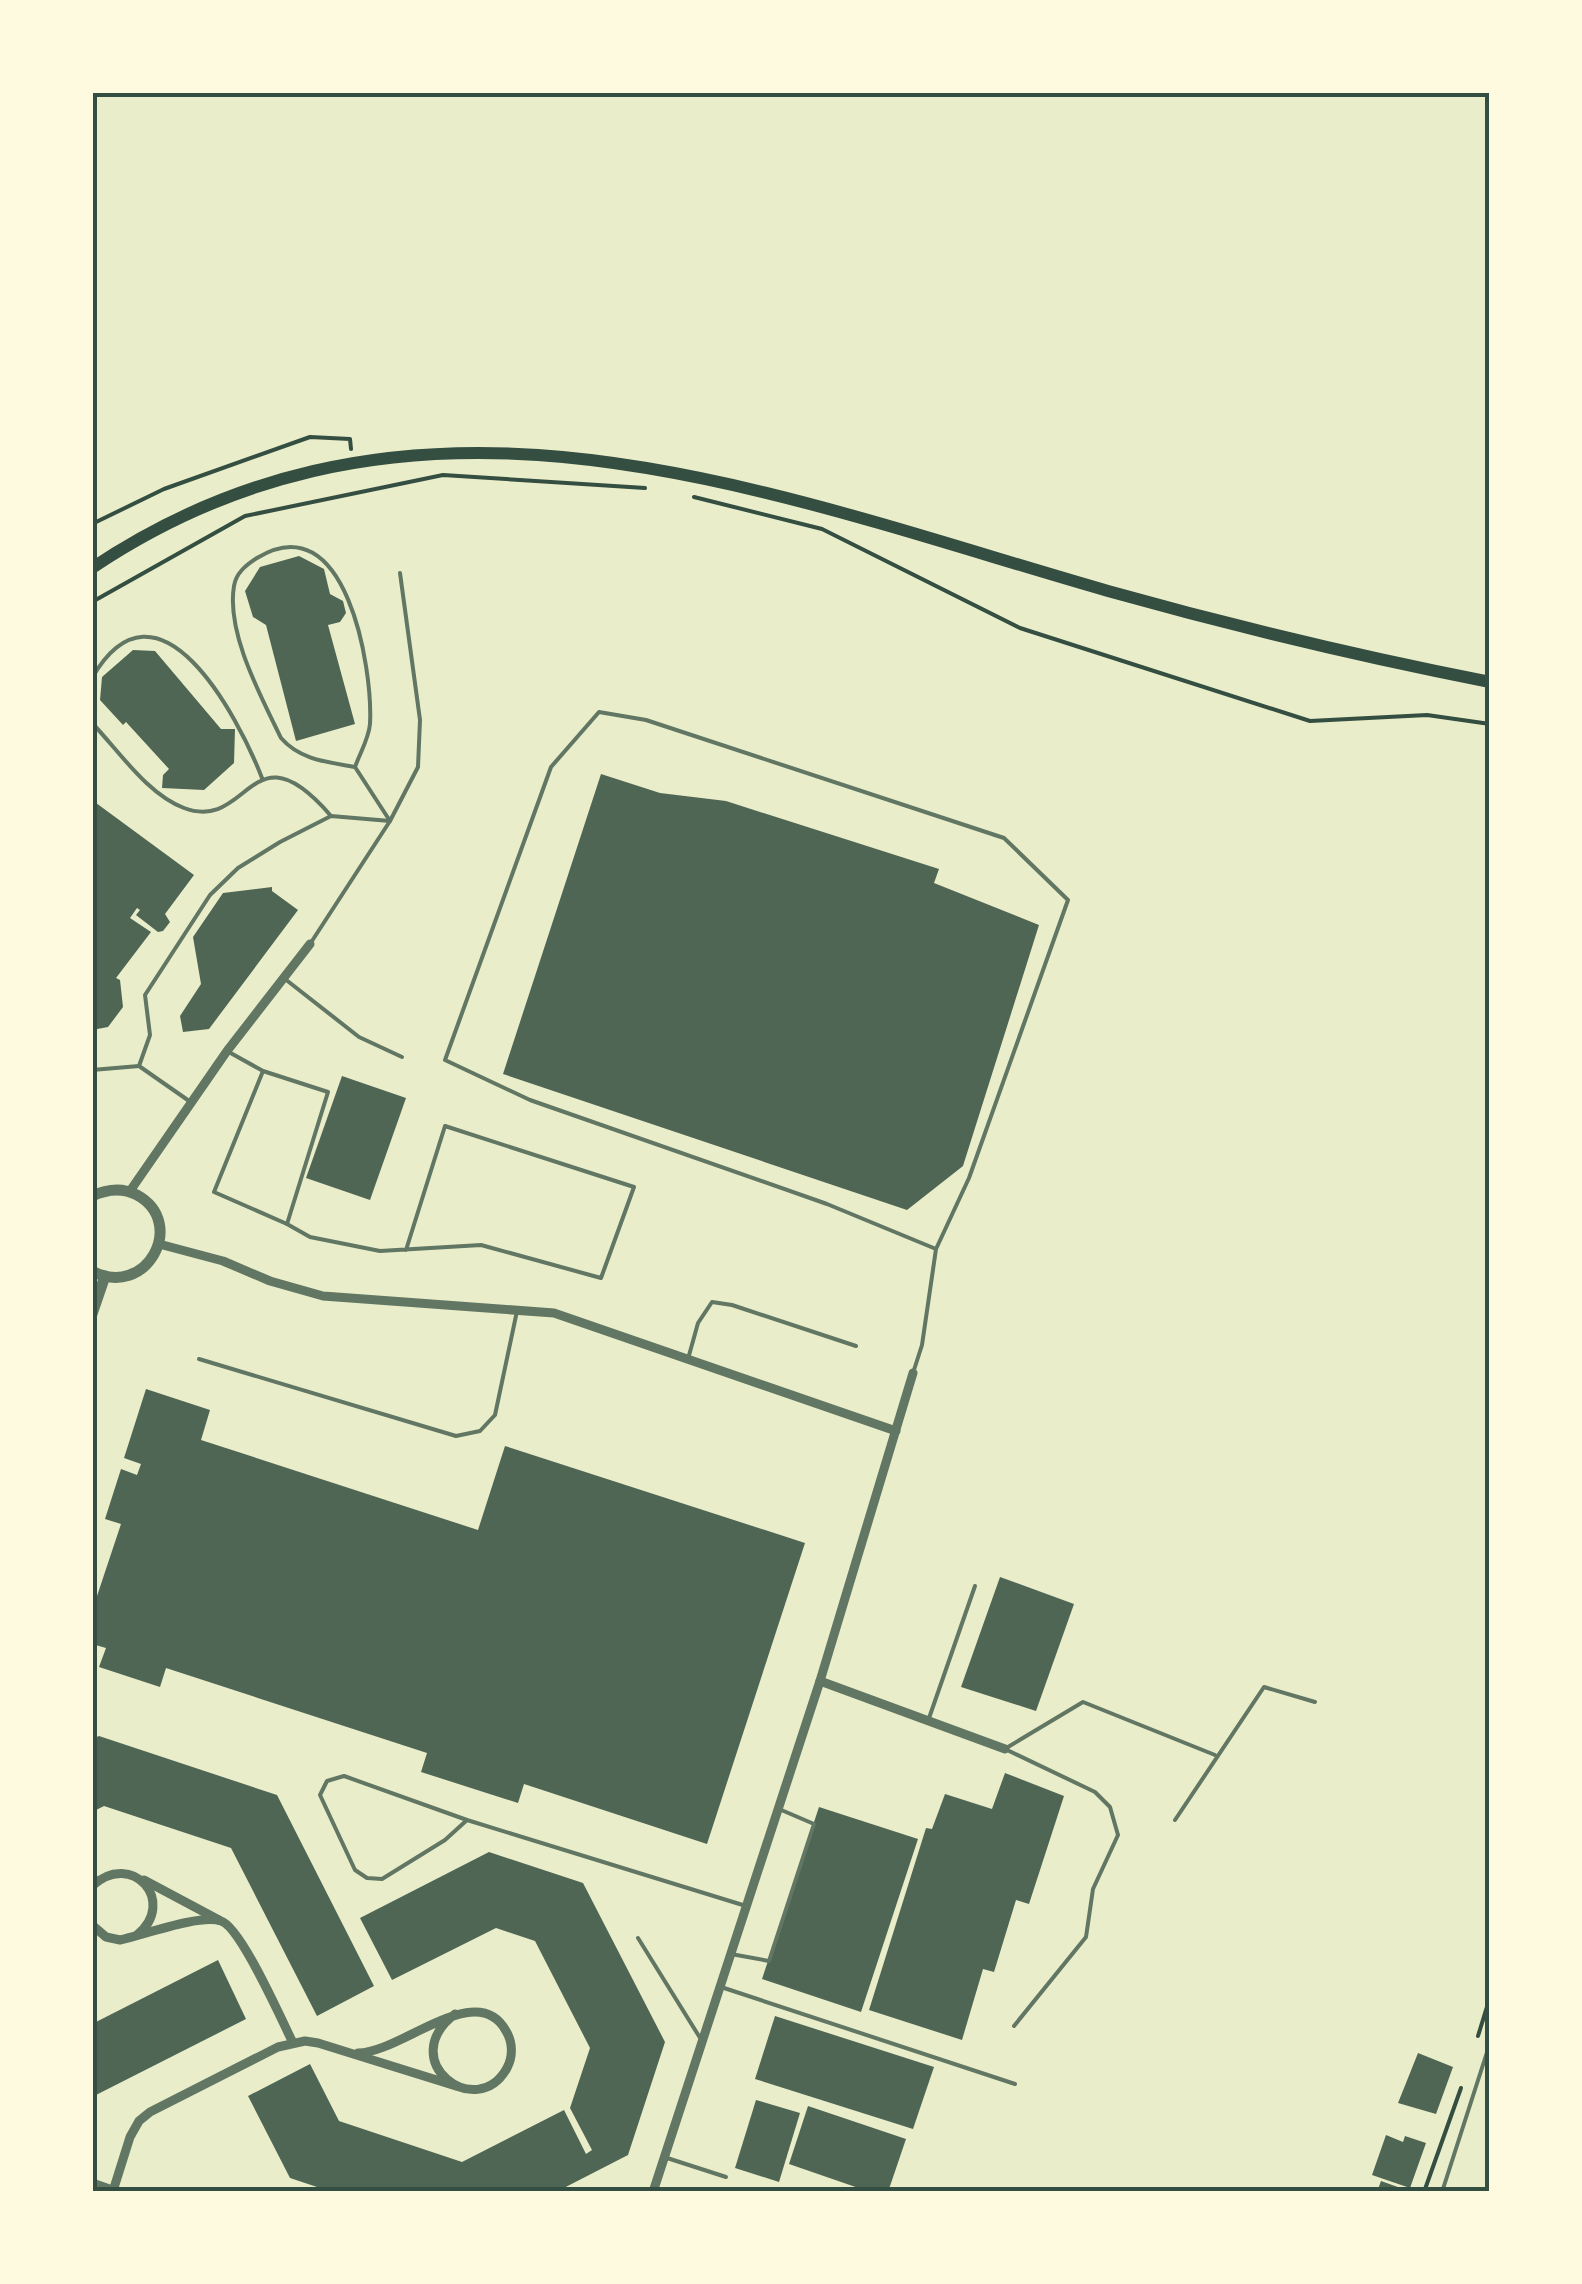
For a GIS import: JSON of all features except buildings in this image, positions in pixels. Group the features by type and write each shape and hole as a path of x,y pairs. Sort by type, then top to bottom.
{"main road":[{"path":"92,568 177,519 246,490 306,472 410,456 520,452 679,472 861,517 1210,618 1490,682"}],"street":[{"path":"130,1192 228,1051 310,944"},
{"path":"92,1196 106,1190 130,1192 152,1206 160,1230 159,1244 142,1270 128,1276 99,1273 92,1314"},
{"path":"159,1244 224,1261 322,1296 554,1314 896,1430"},
{"path":"652,2192 820,1681 914,1373"},
{"path":"820,1681 1005,1750"},
{"path":"92,1886 112,1873 138,1877 230,1926 293,2043"},
{"path":"134,1936 144,1930 154,1910 153,1897 138,1877"},
{"path":"92,1925 106,1937 120,1940 202,1920 220,1920"},
{"path":"92,2184 114,2191 138,2121 260,2055 293,2043 318,2043 346,2052 456,2086 474,2090 491,2084 506,2070 512,2048 504,2027 495,2018 476,2011 455,2014 378,2051 346,2052"},
{"path":"455,2014 440,2028 432,2048 440,2074 456,2086"}],"lane":[{"path":"356,767 370,729 370,703 354,608 336,573 321,559 290,548 262,555 242,569 234,584 234,607 240,647 272,720 291,750 356,767 390,821"},
{"path":"310,944 390,821 418,767 420,720 400,573"},
{"path":"92,678 109,654 128,640 145,635 180,647 238,723 262,778"},
{"path":"914,1373 936,1249 969,1178 1068,900 1004,838 646,720 599,712 551,767 445,1060 530,1100 827,1204 936,1249"},
{"path":"92,723 158,793 184,808 208,812 226,806 262,778 276,776 291,780 312,795 330,816"},
{"path":"139,1066 150,1035 145,995 210,895 238,868 330,816 390,821"},
{"path":"285,980 358,1037 402,1057"},
{"path":"228,1051 263,1071 328,1092 287,1224"},
{"path":"92,1070 139,1066 192,1103"},
{"path":"263,1071 214,1192 310,1236 380,1252 481,1246 601,1278 634,1187 445,1126 406,1250"},
{"path":"688,1360 698,1323 712,1302 856,1346"},
{"path":"199,1360 456,1436 480,1431 495,1415 517,1311"},
{"path":"928,1721 975,1586"},
{"path":"1175,1820 1264,1687 1315,1702"},
{"path":"1005,1750 1083,1702 1216,1755"},
{"path":"1005,1750 1096,1792 1110,1807 1118,1835 1093,1889 1086,1938 1014,2026"},
{"path":"466,1820 446,1840 382,1879 367,1878 355,1870 320,1794 327,1781 344,1776 466,1820 746,1906"},
{"path":"730,1954 768,1961 814,1824 778,1808"},
{"path":"638,1938 702,2041"},
{"path":"720,1986 1016,2084"},
{"path":"1442,2192 1490,2043"},
{"path":"1480,2080 1490,2062"},
{"path":"664,2157 726,2177"}],"path":[{"path":"92,524 164,489 310,436 350,439 353,463"},
{"path":"92,602 244,516 444,475 647,488"},
{"path":"683,494 822,529 1020,628 1310,721 1426,714 1490,724"},
{"path":"1476,2043 1490,1997"},
{"path":"1424,2192 1465,2074"}]}
